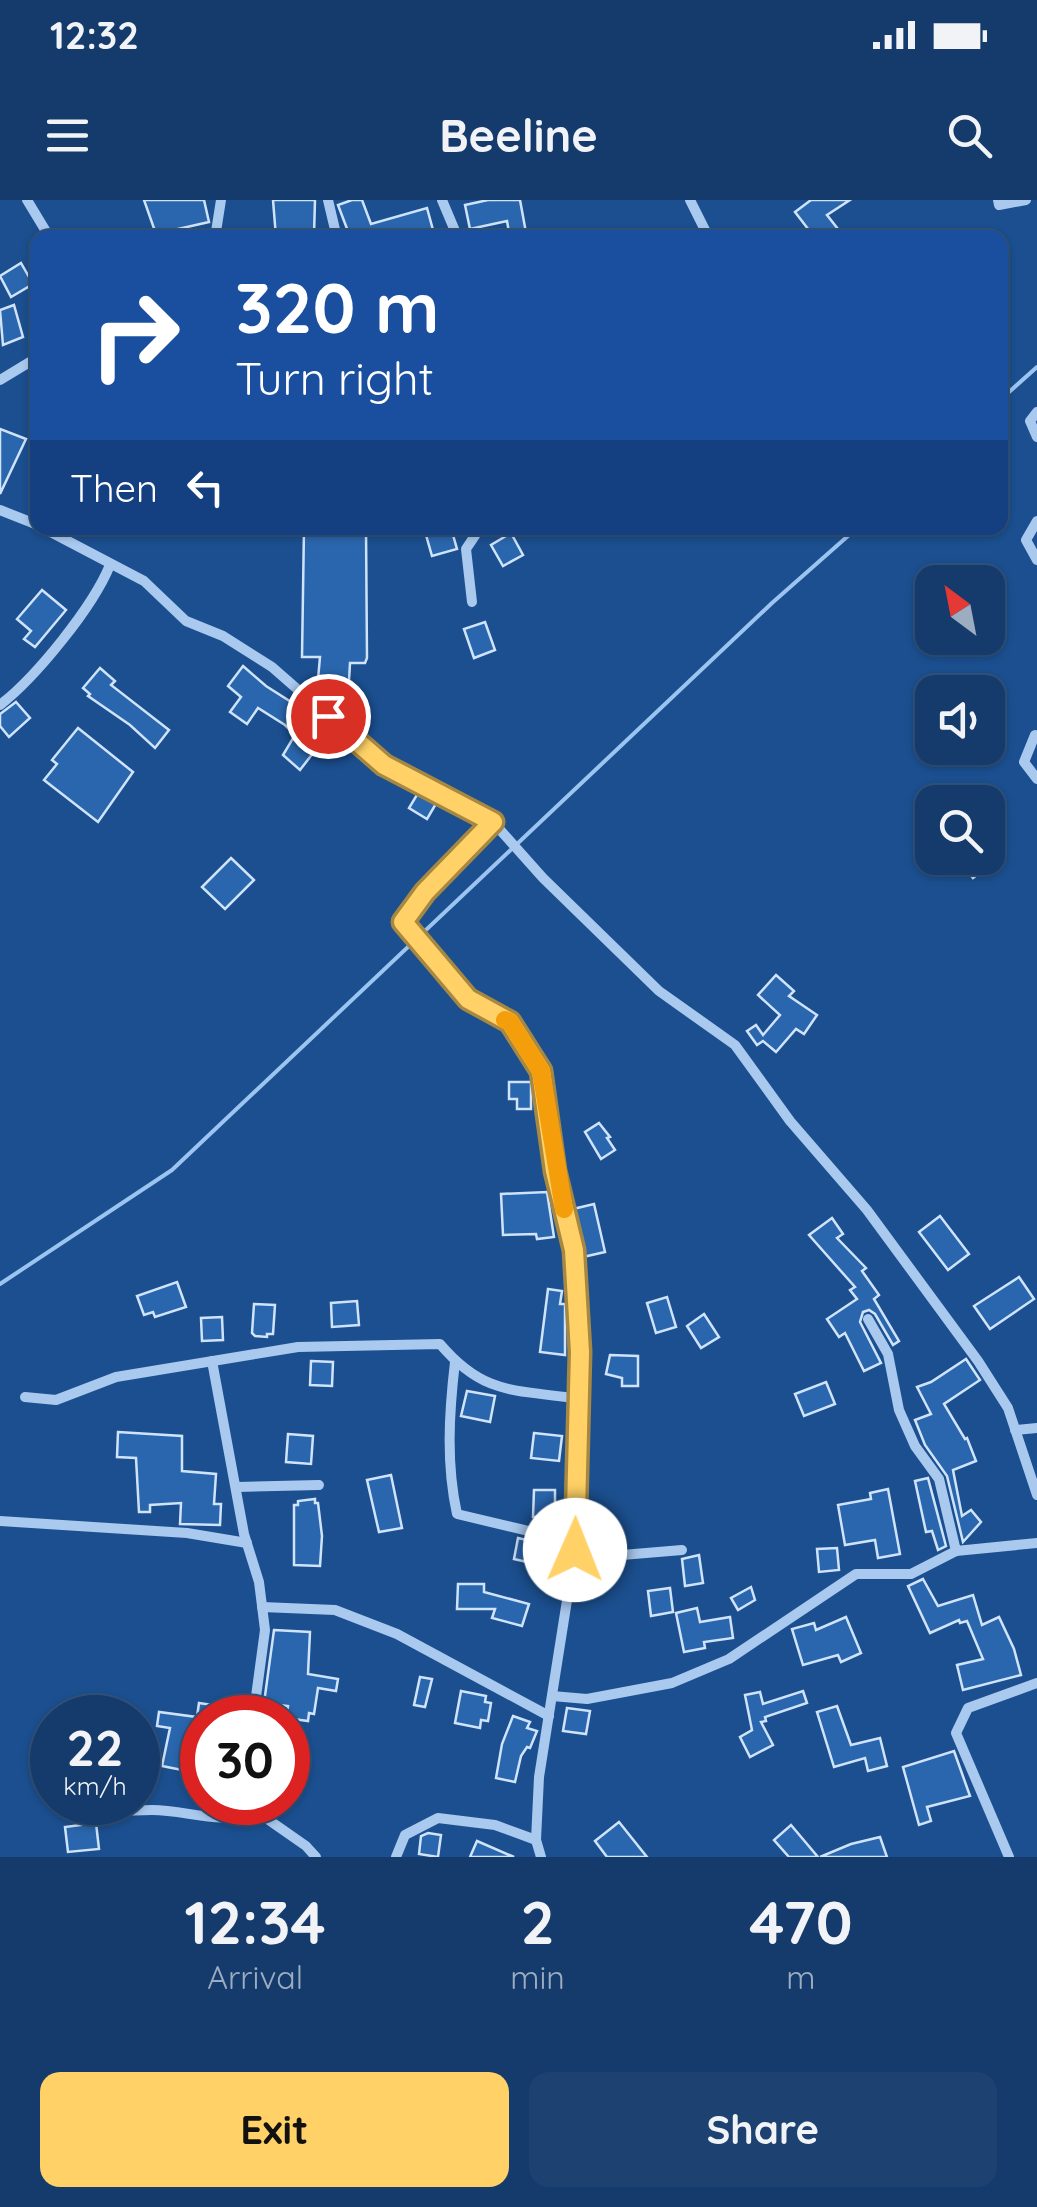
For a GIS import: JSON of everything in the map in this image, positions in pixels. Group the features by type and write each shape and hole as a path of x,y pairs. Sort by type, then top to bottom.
{"street":[{"path":"27,200 45,230"},
{"path":"217,230 221,200"},
{"path":"328,200 334,230"},
{"path":"442,200 455,230"},
{"path":"690,200 705,230"},
{"path":"998,200 999,205 1026,200"},
{"path":"0,380 30,362"},
{"path":"1037,412 1030,421 1037,437"},
{"path":"0,510 30,522"},
{"path":"1037,522 1026,540 1037,560"},
{"path":"56,535 144,581 186,621 223,636 272,667 384,765 493,822 543,878 658,990 736,1045 790,1120 867,1210 978,1361 1008,1408 1037,1494"},
{"path":"472,602 466,549 475,535"},
{"path":"0,704 52,650 102,586 110,565"},
{"path":"1036,735 1024,762 1037,779"},
{"path":"493,822 425,892 403,922 468,999 510,1022 541,1071 555,1171 574,1250 580,1352 575,1546 539,1778 536,1840 541,1857"},
{"path":"868,1318 888,1354 899,1410 916,1446 939,1479 956,1551"},
{"path":"25,1397 56,1400 116,1377 298,1346 440,1344 455,1362 488,1385 579,1399"},
{"path":"212,1361 247,1543 259,1582 265,1630 256,1695"},
{"path":"455,1362 450,1405 450,1481 457,1514 622,1555 682,1550"},
{"path":"1015,1430 1037,1428"},
{"path":"237,1487 318,1485"},
{"path":"0,1522 187,1532 247,1543"},
{"path":"552,1696 587,1698 672,1684 729,1658 856,1574 911,1574 956,1551 1037,1543"},
{"path":"262,1608 335,1610 397,1634 549,1716"},
{"path":"1009,1857 956,1733 968,1708 1037,1683"},
{"path":"396,1857 405,1835 438,1818 495,1825 536,1840"},
{"path":"280,1825 316,1857"}],"building":[{"path":"144,200 204,200 209,222 155,230"},
{"path":"273,200 315,200 314,230 275,230"},
{"path":"362,200 371,224 427,208 433,230 347,230 338,205"},
{"path":"520,200 526,230 509,230 507,221 470,229 465,205"},
{"path":"811,200 850,200 827,215 839,230 809,230 795,212"},
{"path":"21,263 30,286 11,297 0,276"},
{"path":"14,305 23,337 3,345 0,310"},
{"path":"0,429 26,439 0,494"},
{"path":"304,535 366,535 365,663 350,663 349,681 318,679 320,657 302,657"},
{"path":"426,535 453,535 457,549 432,556"},
{"path":"512,535 523,555 503,566 491,545"},
{"path":"42,590 66,610 35,647 24,639 31,631 17,619"},
{"path":"485,622 495,650 474,658 464,629"},
{"path":"243,666 330,731 300,770 283,755 295,735 285,725 258,708 247,724 230,712 241,697 228,686"},
{"path":"100,668 115,681 111,685 169,730 155,748 88,696 83,688"},
{"path":"16,702 30,718 9,737 0,726 0,714"},
{"path":"78,728 133,772 98,822 44,780 57,764 52,760"},
{"path":"418,793 437,802 427,819 409,808"},
{"path":"231,858 254,880 225,909 202,887"},
{"path":"776,975 794,991 789,996 817,1015 804,1034 796,1029 776,1052 763,1041 757,1045 747,1031 756,1025 763,1035 780,1015 758,995"},
{"path":"509,1082 531,1082 531,1109 517,1109 517,1099 509,1099"},
{"path":"599,1123 615,1150 601,1159 585,1132"},
{"path":"547,1192 554,1237 503,1235 501,1194"},
{"path":"594,1204 605,1252 583,1257 573,1209"},
{"path":"940,1216 969,1254 948,1270 919,1232"},
{"path":"832,1218 843,1234 837,1238 866,1268 862,1271 879,1295 874,1299 899,1341 893,1345 875,1314 863,1312 860,1322 881,1363 864,1371 845,1333 839,1337 827,1319 857,1299 850,1290 855,1287 809,1235"},
{"path":"1019,1277 1034,1299 990,1329 974,1306"},
{"path":"177,1282 186,1307 155,1317 153,1312 144,1315 137,1296"},
{"path":"548,1289 562,1291 565,1355 540,1352"},
{"path":"667,1297 676,1327 656,1333 647,1303"},
{"path":"357,1301 359,1325 332,1327 331,1303"},
{"path":"254,1304 275,1305 273,1334 267,1337 252,1333"},
{"path":"704,1314 719,1337 701,1348 687,1326"},
{"path":"222,1317 223,1340 202,1341 201,1318"},
{"path":"610,1355 638,1356 638,1386 622,1386 622,1378 606,1374"},
{"path":"966,1359 980,1380 944,1404 967,1438 976,1461 953,1470 962,1516 971,1510 981,1522 963,1542 947,1476 925,1445 915,1420 931,1414 917,1387"},
{"path":"311,1361 333,1362 332,1386 310,1385"},
{"path":"826,1382 835,1404 804,1416 795,1394"},
{"path":"467,1391 495,1396 490,1422 461,1416"},
{"path":"118,1432 182,1436 182,1471 216,1474 214,1504 221,1504 220,1525 180,1524 181,1503 150,1505 150,1512 139,1512 136,1458 117,1457"},
{"path":"534,1433 562,1436 559,1461 531,1458"},
{"path":"288,1434 313,1436 311,1464 286,1462"},
{"path":"391,1475 402,1528 379,1532 367,1480"},
{"path":"928,1478 946,1546 938,1550 932,1531 926,1532 915,1481"},
{"path":"888,1489 900,1554 878,1558 875,1540 845,1545 838,1505 871,1499 870,1493"},
{"path":"534,1490 555,1490 555,1517 533,1517"},
{"path":"315,1499 322,1536 320,1566 294,1565 294,1505"},
{"path":"518,1538 557,1547 553,1568 514,1559"},
{"path":"837,1548 839,1570 819,1572 817,1549"},
{"path":"699,1555 703,1583 685,1586 682,1559"},
{"path":"923,1579 938,1606 973,1595 982,1625 999,1617 1021,1675 963,1690 957,1665 983,1659 967,1621 959,1620 930,1633 908,1586"},
{"path":"458,1584 484,1584 484,1592 529,1604 522,1626 492,1618 495,1609 457,1609"},
{"path":"751,1587 755,1600 738,1610 731,1598"},
{"path":"670,1588 673,1612 651,1616 648,1591"},
{"path":"697,1608 700,1622 730,1617 733,1638 704,1642 705,1648 684,1652 676,1613"},
{"path":"846,1617 861,1653 841,1662 838,1655 803,1665 792,1629 814,1623 816,1630"},
{"path":"274,1630 310,1632 308,1674 338,1679 336,1691 318,1688 314,1714 310,1713 310,1695 265,1695"},
{"path":"420,1677 432,1679 425,1707 414,1705"},
{"path":"461,1691 486,1696 485,1702 491,1703 488,1721 481,1720 480,1728 455,1723"},
{"path":"803,1691 807,1703 765,1717 766,1721 761,1722 773,1745 750,1757 740,1737 752,1730 745,1695 760,1692 763,1704"},
{"path":"837,1706 851,1745 880,1738 887,1766 868,1771 865,1758 834,1767 817,1712"},
{"path":"567,1708 590,1711 586,1734 563,1731"},
{"path":"160,1712 180,1715 180,1770 162,1766 170,1728 160,1726"},
{"path":"513,1716 530,1722 527,1728 537,1731 530,1748 521,1756 515,1782 496,1778 502,1744"},
{"path":"954,1751 970,1796 927,1807 931,1821 919,1825 903,1767"},
{"path":"619,1822 647,1857 607,1857 595,1841"},
{"path":"96,1825 99,1849 68,1852 65,1827"},
{"path":"791,1825 818,1857 789,1857 774,1840"},
{"path":"441,1835 438,1857 419,1854 421,1836"},
{"path":"880,1837 887,1857 820,1857 851,1844"},
{"path":"477,1841 514,1857 470,1857"}],"waterway":[{"path":"1008,393 1037,367"},
{"path":"0,1284 172,1170 772,603 849,535"}],"slow traffic":[{"path":"505,1020 541,1071 564,1209"}],"route":[{"path":"328,716 384,765 493,822 425,892 403,922 468,999 510,1022 541,1071 555,1171 574,1250 580,1352 575,1550"}]}
